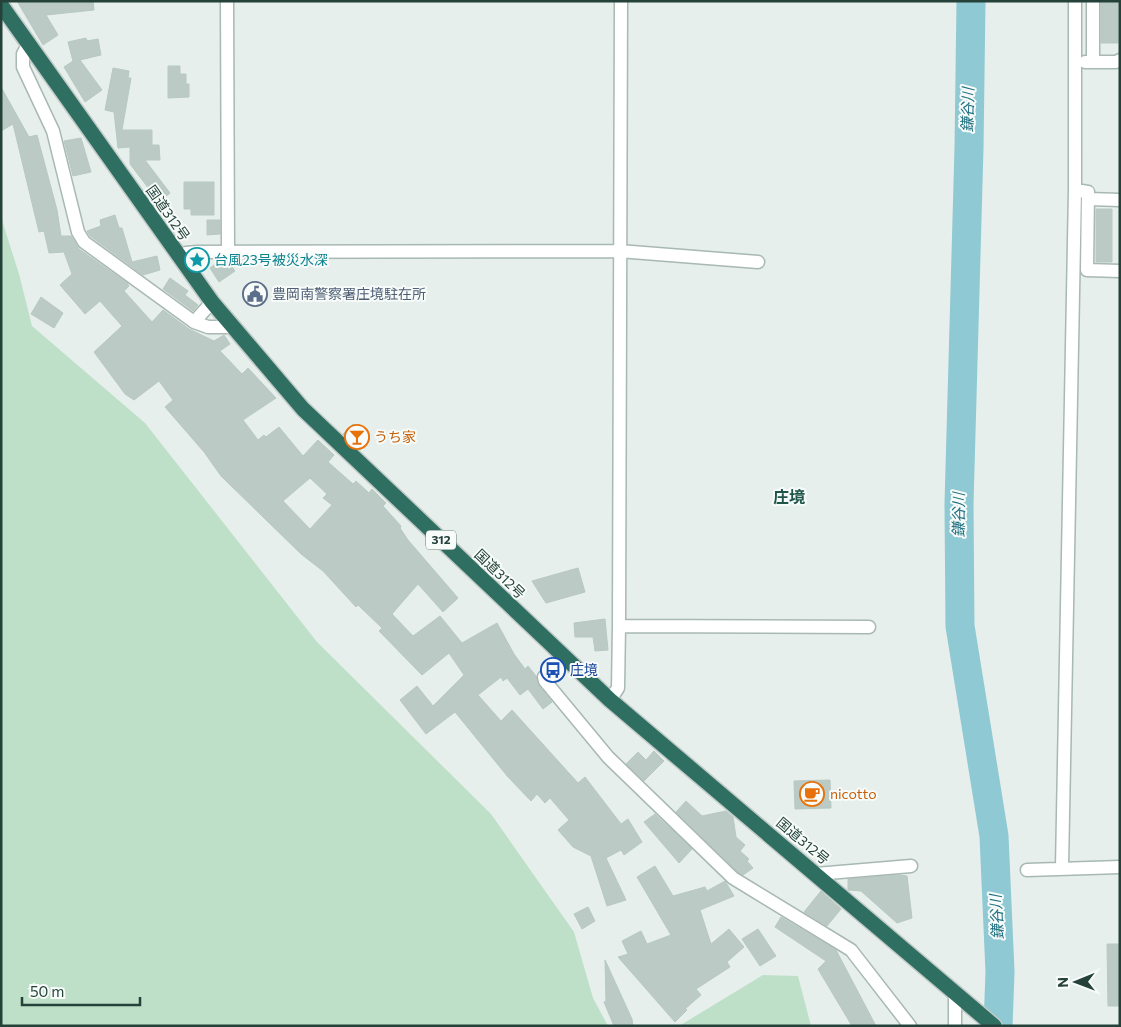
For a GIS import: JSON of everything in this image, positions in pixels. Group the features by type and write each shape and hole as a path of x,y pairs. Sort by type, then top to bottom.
{"highway":[{"name":"国道312号","path":"1,5 212,302 303,409 610,700 994,1026"}],"street":[{"path":"227,1 228,252"},
{"path":"610,700 618,688 619,626 621,1"},
{"path":"1062,867 1075,190 1075,1"},
{"path":"1093,1 1093,62"},
{"path":"28,45 23,54 23,67 53,131 78,232 84,242 194,322 208,327 233,327"},
{"path":"1075,62 1116,62 1120,60"},
{"path":"1075,190 1088,192 1087,270 1120,271"},
{"path":"1088,199 1120,200"},
{"path":"180,258 186,252 619,251 758,262"},
{"path":"194,322 212,302"},
{"path":"619,626 869,627"},
{"path":"563,657 544,677 545,681 608,757 733,878 851,950 910,1026"},
{"path":"816,874 911,866"},
{"path":"1027,870 1062,867 1120,867"},
{"path":"954,1026 959,995"}],"green space":[{"path":"1,217 19,274 32,326 145,423 317,642 491,814 574,932 593,998 608,1026 1,1026"},
{"path":"763,975 798,976 811,1026 679,1026"}],"building":[{"path":"17,1 93,1 94,10 46,15 58,35 43,45"},
{"path":"1101,1 1118,1 1118,43 1101,43"},
{"path":"86,38 87,41 98,39 101,55 80,60 102,90 85,102 64,67 73,61 68,42"},
{"path":"168,66 180,66 180,74 186,74 186,84 189,84 189,97 168,98"},
{"path":"113,68 129,71 128,78 131,78 122,130 152,130 152,145 159,145 160,160 145,160 170,193 159,202 130,164 130,147 118,148 114,112 105,110"},
{"path":"1,87 29,137 37,135 57,210 61,236 71,236 79,249 127,283 129,286 124,291 152,322 163,310 189,329 214,341 224,335 230,344 220,351 242,374 248,368 276,398 243,420 258,440 264,435 266,437 279,427 303,456 318,440 334,455 328,462 353,484 356,481 369,493 372,489 386,503 383,506 401,526 400,528 408,540 458,598 443,612 418,584 392,614 413,636 440,616 462,643 497,623 514,654 525,669 528,666 536,676 539,686 552,702 543,709 528,689 520,695 507,678 503,681 501,677 478,695 501,721 512,710 578,783 585,777 621,824 628,819 642,842 624,855 621,850 606,858 626,900 607,906 591,856 573,847 558,830 569,820 550,798 545,803 537,794 531,801 508,777 455,712 426,734 400,700 417,686 433,706 464,675 449,653 422,675 379,631 382,628 358,605 356,607 323,571 301,554 221,476 204,452 165,407 173,400 159,381 134,400 125,394 94,352 122,326 100,301 85,314 60,285 72,274 64,252 49,253 44,231 39,232 13,124 1,131","holes":["310,478 327,494 323,498 332,505 310,529 283,501"]},
{"path":"81,138 91,172 73,176 64,141"},
{"path":"184,182 214,182 214,215 191,215 191,209 184,209"},
{"path":"1096,209 1112,209 1112,262 1096,262"},
{"path":"115,215 119,228 122,228 132,262 157,256 160,270 143,275 90,236 87,231 101,226 100,220"},
{"path":"207,220 220,220 220,234 207,235"},
{"path":"221,260 227,260 235,271 219,282 210,268"},
{"path":"170,278 188,291 185,295 198,305 193,311 163,289"},
{"path":"41,297 63,313 54,328 31,314"},
{"name":"うち家","path":"353,424 370,439 360,450 343,434"},
{"path":"578,568 585,592 546,603 532,581"},
{"path":"605,619 608,650 595,651 593,637 575,637 574,623"},
{"path":"654,751 664,761 644,781 626,764 638,752 646,760"},
{"name":"nicotto","path":"830,780 831,808 795,809 794,781"},
{"path":"686,801 702,816 726,811 733,817 736,837 745,845 740,851 749,859 747,861 753,868 743,875 738,872 676,812"},
{"path":"655,814 692,849 679,863 644,822"},
{"path":"655,866 673,896 705,887 707,891 725,881 734,896 700,910 711,944 729,929 744,947 727,962 730,967 696,989 701,995 685,1009 687,1010 675,1022 618,957 628,954 622,941 641,931 647,944 671,935 637,877"},
{"path":"907,876 912,918 897,923 861,891 848,890 848,879"},
{"path":"821,891 841,909 827,926 804,912"},
{"path":"588,907 595,921 582,929 574,914"},
{"path":"781,917 836,950 876,1026 852,1026 818,969 826,961 775,927"},
{"path":"758,929 776,956 760,966 742,939"},
{"path":"1107,944 1120,944 1120,1006 1108,1006"},
{"path":"605,960 632,1019 633,1026 614,1026 604,1002 606,1001"}],"waterway":[{"name":"鎌谷川","path":"971,1 969,148 959,504 960,626 994,836 1000,972 998,1026"}],"place":[{"name":"台風23号被災水深","path":"197,260"},
{"name":"豊岡南警察署庄境駐在所","path":"255,294"},
{"name":"うち家","path":"357,437"},
{"name":"庄境","path":"553,670"},
{"name":"nicotto","path":"812,794"}],"district":[{"name":"庄境","path":"789,497"}]}
